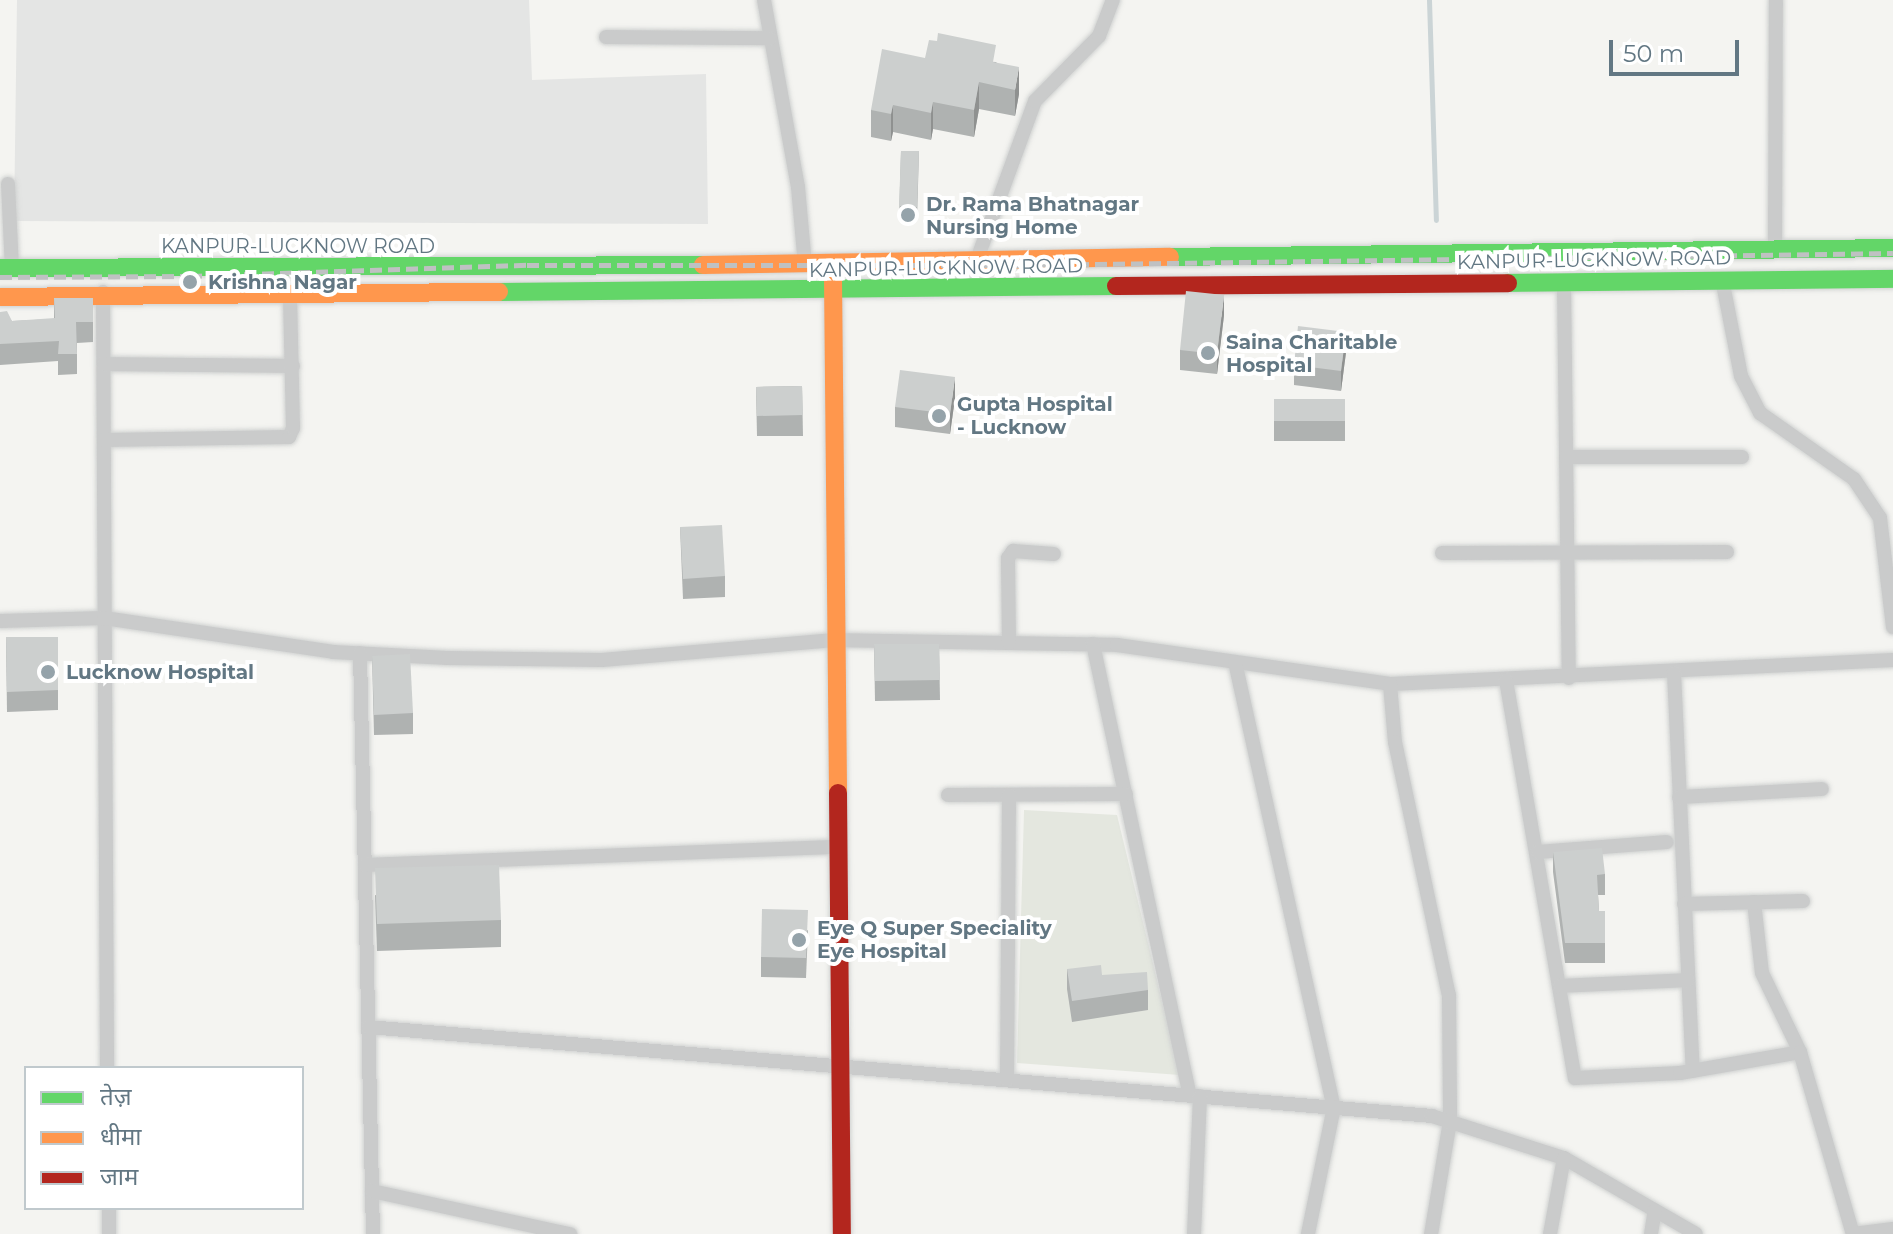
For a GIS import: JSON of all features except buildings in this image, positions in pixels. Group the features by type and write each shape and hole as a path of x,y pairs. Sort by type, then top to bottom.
{"main road":[{"name":"KANPUR-LUCKNOW ROAD","path":"6,268 832,265 1490,250 1893,248"},
{"path":"832,265 842,1234"},
{"name":"KANPUR-LUCKNOW ROAD","path":"0,297 833,292 1893,279"}],"street":[{"path":"764,0 798,187 805,265"},
{"path":"976,262 1035,101 1099,36 1113,0"},
{"path":"1775,250 1776,0"},
{"path":"606,37 769,38"},
{"path":"6,268 8,184"},
{"path":"101,268 107,1066"},
{"path":"1722,279 1741,376 1760,413 1854,479 1880,518 1893,627"},
{"path":"1564,285 1569,678"},
{"path":"104,440 289,437 293,428 290,297"},
{"path":"104,364 293,366"},
{"path":"1566,457 1742,457"},
{"path":"1009,643 1008,558 1013,551 1054,554"},
{"path":"1442,553 1566,555 1727,552"},
{"path":"0,621 104,618 360,653 602,660 837,640 1093,644 1390,684 1674,673 1893,660"},
{"path":"1093,644 1195,1096 1194,1234"},
{"path":"360,653 373,1234"},
{"path":"1235,662 1334,1107 1308,1234"},
{"path":"1674,673 1693,1071"},
{"path":"1506,680 1575,1078 1693,1071 1800,1052"},
{"path":"1390,684 1395,742 1449,995 1450,1121 1431,1234"},
{"path":"1679,797 1822,789"},
{"path":"948,795 1126,794"},
{"path":"1007,1080 1009,795"},
{"path":"1538,852 1667,842"},
{"path":"365,865 838,847"},
{"path":"1684,904 1803,901"},
{"path":"1754,902 1762,973 1800,1052 1853,1234 1893,1229"},
{"path":"1560,986 1688,980"},
{"path":"368,1027 1334,1107 1450,1121 1564,1158 1696,1234"},
{"path":"1550,1234 1564,1158"},
{"path":"372,1191 570,1234"},
{"path":"109,1210 109,1234"},
{"path":"1651,1234 1655,1210"}],"shaded area":[{"path":"17,0 529,0 532,80 706,74 708,224 14,221"},
{"path":"1024,810 1117,815 1180,1075 1017,1063"}],"waterway":[{"path":"1429,0 1436,220"}],"railway":[{"path":"0,277 190,276 527,265 1023,265 1893,253"}],"traffic: fast":[{"path":"1170,257 1893,248"},
{"path":"0,268 703,265"},
{"path":"1508,283 1893,279"},
{"path":"499,292 1116,286"}],"traffic: slow":[{"path":"703,265 1170,257"},
{"path":"833,278 838,793"},
{"path":"0,297 499,292"}],"traffic: jam":[{"path":"1116,286 1508,283"},
{"path":"838,793 842,1234"}],"place":[{"name":"Dr. Rama Bhatnagar Nursing Home","path":"908,215"},
{"name":"Krishna Nagar","path":"190,282"},
{"name":"Saina Charitable Hospital","path":"1208,353"},
{"name":"Gupta Hospital - Lucknow","path":"939,416"},
{"name":"Lucknow Hospital","path":"48,672"},
{"name":"Eye Q Super Speciality Eye Hospital","path":"799,940"}]}
